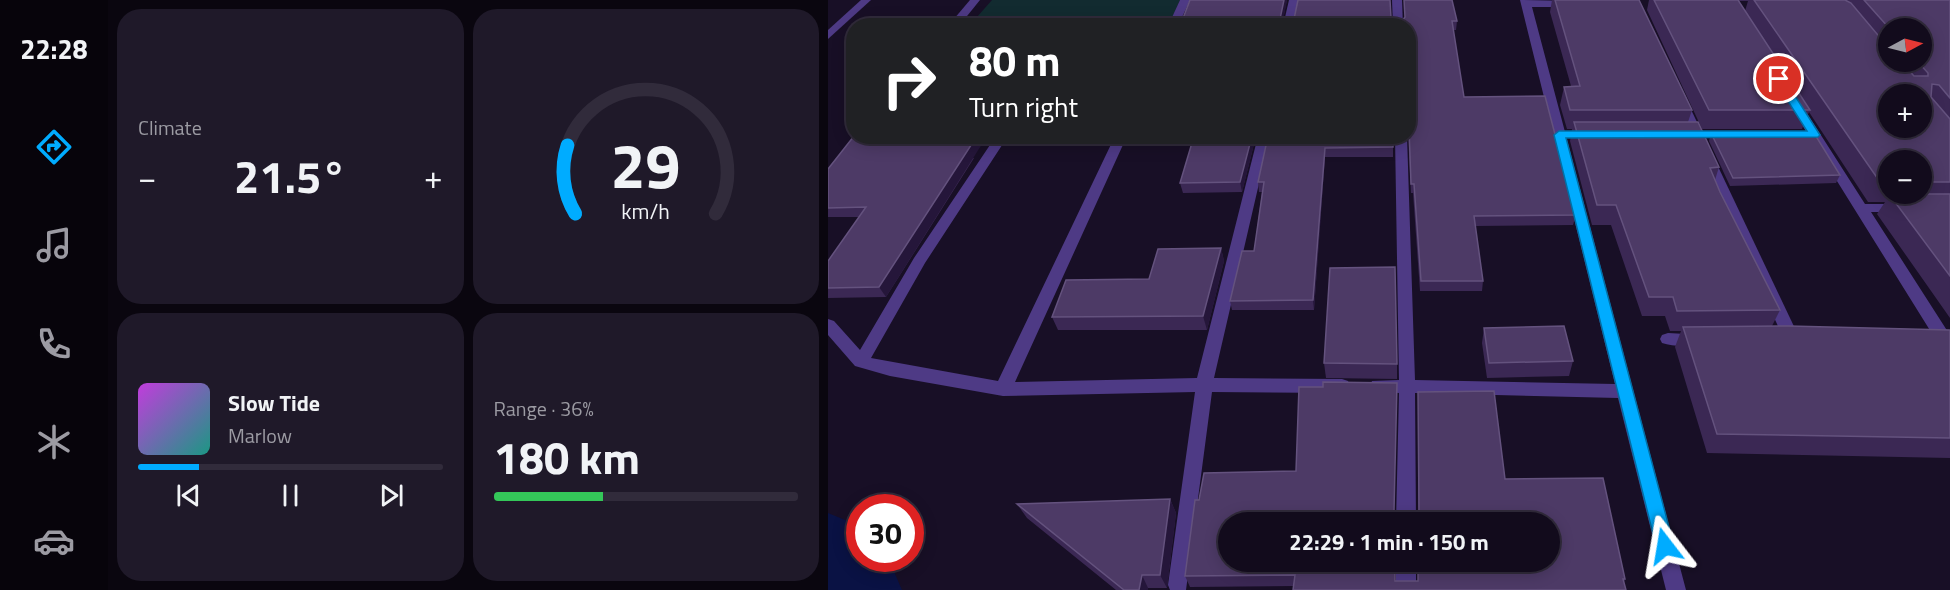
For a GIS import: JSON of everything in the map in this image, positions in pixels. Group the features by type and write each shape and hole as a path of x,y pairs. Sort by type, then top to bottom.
{"street":[{"path":"847,18 866,0"},
{"path":"960,18 975,0"},
{"path":"1177,18 1185,0"},
{"path":"1290,18 1294,0"},
{"path":"1397,0 1398,18"},
{"path":"1584,4 1525,2 1565,135 1624,391 1676,590"},
{"path":"828,36 846,19"},
{"path":"1677,91 1797,337 1769,338"},
{"path":"1789,95 1808,135 1946,336"},
{"path":"861,362 919,261 997,144"},
{"path":"1003,388 1117,144"},
{"path":"1178,585 1204,385 1262,144"},
{"path":"1401,144 1407,387 1406,512"},
{"path":"1860,208 1916,208"},
{"path":"828,325 861,362 890,370 1003,388 1204,385 1624,391"},
{"path":"1919,336 1946,336"},
{"path":"1668,339 1713,338"},
{"path":"1406,572 1406,590"}],"green space":[{"path":"992,0 1180,0 1172,18 976,18"}],"building":[{"path":"1190,0 1284,0 1280,18 1183,18"},
{"path":"1298,0 1390,0 1391,17 1294,18"},
{"path":"1404,0 1452,0 1457,21 1452,21 1464,97 1545,96 1576,215 1474,216 1483,281 1421,281 1414,184 1411,184 1410,144 1416,144 1416,18 1404,18"},
{"path":"1555,0 1639,0 1692,110 1570,110 1564,87 1580,86"},
{"path":"1654,0 1738,0 1810,110 1709,110"},
{"path":"1754,0 1845,0 1851,3 1878,35 1878,72 1910,72 1914,76 1928,76 1927,72 1932,72 1932,18 1880,18 1864,0 1950,0 1950,98 1939,85 1878,84 1878,138 1932,138 1932,98 1950,119 1950,182 1932,182 1932,150 1878,150 1878,179"},
{"path":"1574,122 1698,122 1719,167 1710,168 1720,192 1780,310 1677,311 1673,297 1649,297 1616,205 1597,205"},
{"path":"1711,133 1814,133 1840,175 1733,178"},
{"path":"848,144 972,144 879,287 828,288 828,261 866,207 828,208 828,169"},
{"path":"1192,144 1250,144 1240,182 1180,183"},
{"path":"1266,144 1393,144 1393,147 1325,148 1313,300 1230,301 1242,251 1254,251 1264,182 1258,182"},
{"path":"1932,194 1950,194 1950,276 1896,204 1932,204"},
{"path":"1221,248 1203,316 1052,317 1066,280 1149,279 1158,249"},
{"path":"1395,267 1397,364 1324,363 1330,268"},
{"path":"1564,326 1573,361 1489,363 1484,328"},
{"path":"1789,326 1950,330 1950,438 1717,434 1683,327"},
{"path":"1323,382 1397,383 1394,510 1396,512 1218,512 1218,572 1395,572 1395,581 1418,581 1418,572 1560,572 1560,512 1417,512 1419,510 1418,392 1494,391 1505,479 1603,478 1626,590 1293,590 1295,575 1185,576 1195,500 1199,500 1204,473 1296,471 1299,387 1323,387"},
{"path":"1170,499 1160,575 1142,575 1139,590 1124,590 1017,504"}],"waterway":[{"path":"828,543 869,590"}],"route":[{"path":"1665,546 1559,135 1814,135 1779,79"}]}
